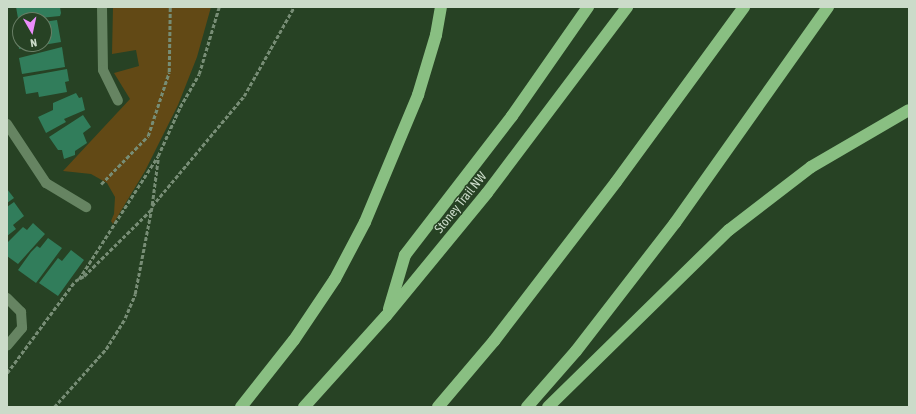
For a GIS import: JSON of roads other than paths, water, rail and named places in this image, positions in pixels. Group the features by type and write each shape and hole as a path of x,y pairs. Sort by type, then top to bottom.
{"highway":[{"path":"240,407 294,340 334,279 365,222 418,95 436,36 441,7"},
{"path":"386,316 405,255 512,116 588,7"},
{"name":"Stoney Trail NW","path":"304,407 386,316 487,193 627,7"},
{"path":"438,407 513,316 744,7"},
{"path":"526,407 576,351 675,223 828,7"},
{"path":"548,407 729,230 811,167 909,110"}],"street":[{"path":"102,7 103,70 118,101"},
{"path":"7,124 46,182 86,207"},
{"path":"7,298 21,312 22,328 7,346"}]}
